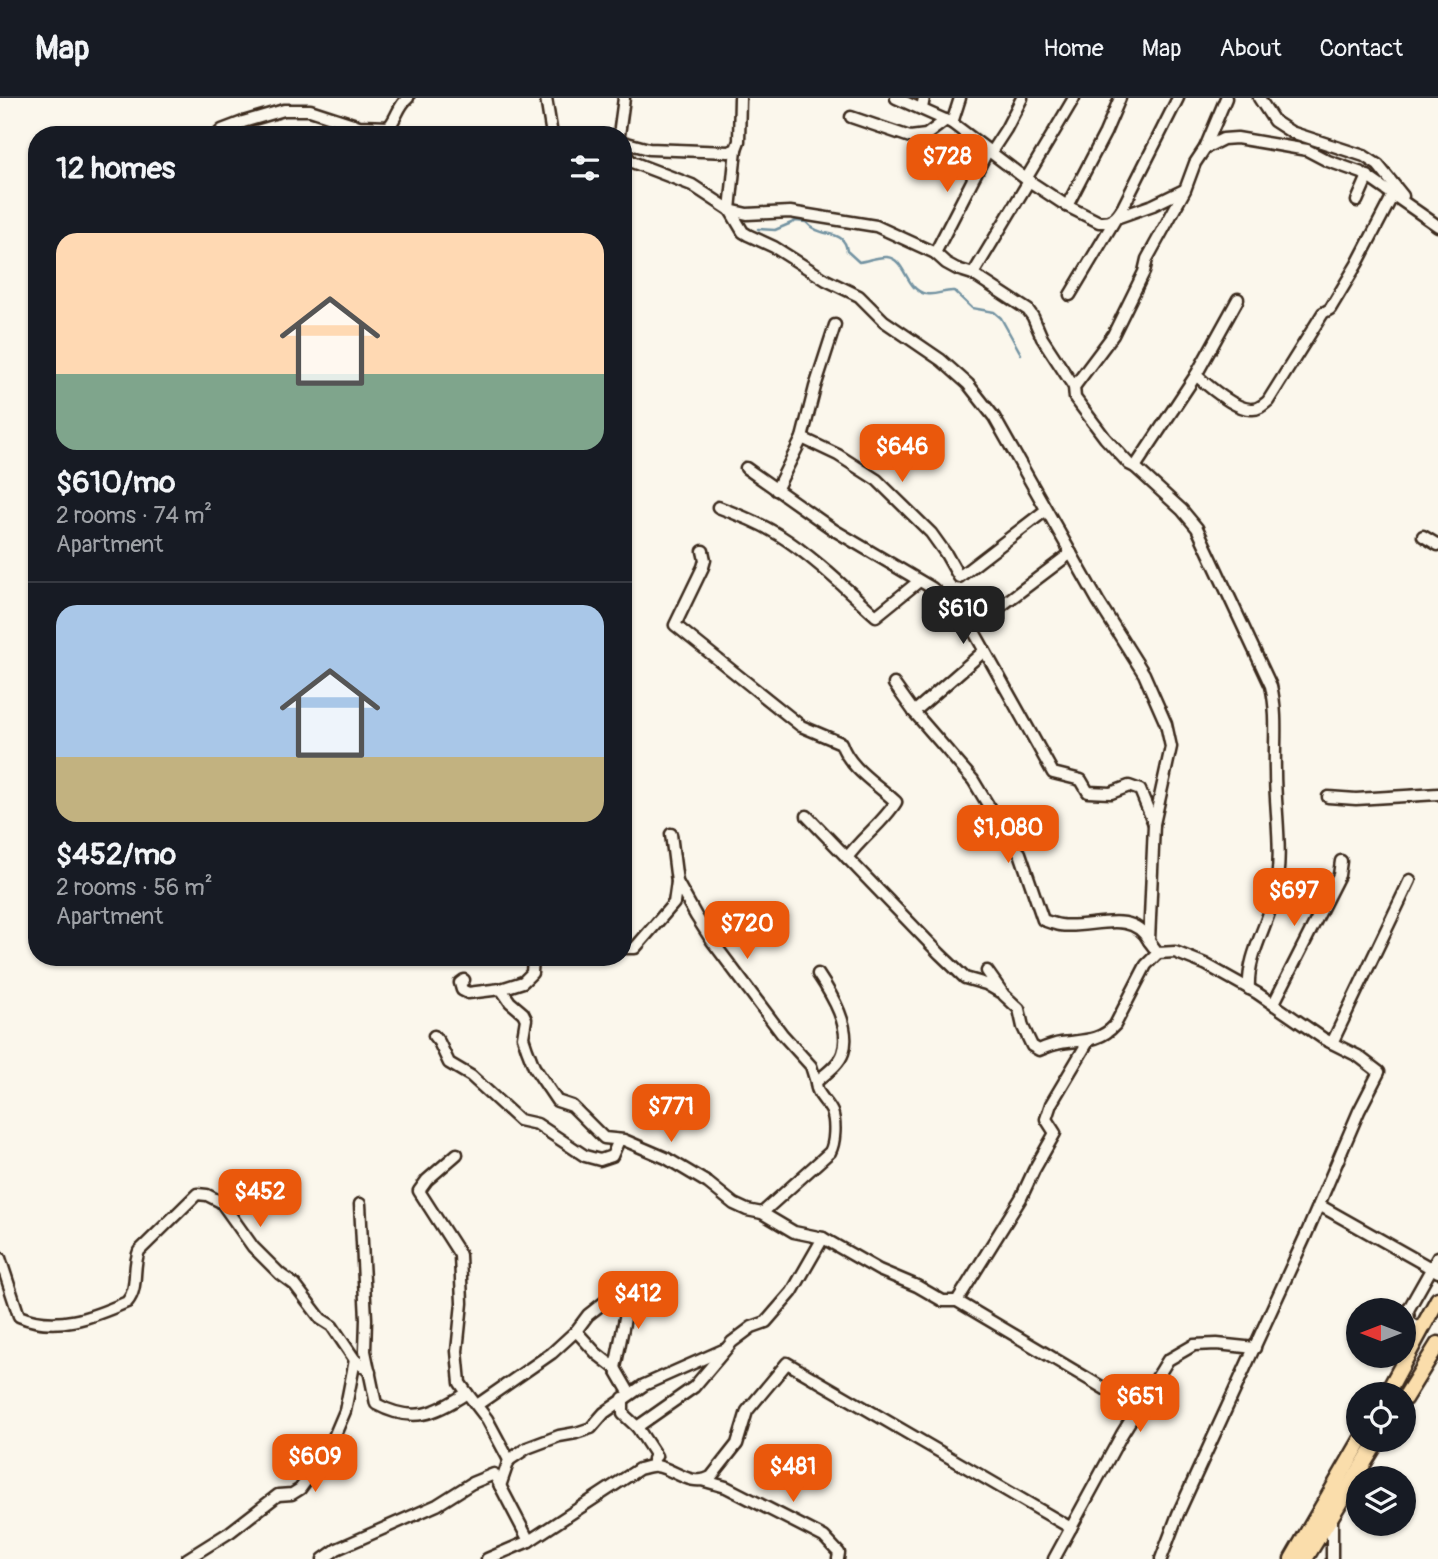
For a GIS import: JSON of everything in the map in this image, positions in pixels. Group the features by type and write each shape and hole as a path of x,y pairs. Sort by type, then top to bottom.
{"highway":[{"path":"1393,1382 1438,1299"},
{"path":"1415,1382 1438,1344"},
{"path":"1292,1559 1354,1452"},
{"path":"1305,1559 1371,1452"}],"street":[{"path":"391,126 399,114 402,103 408,98"},
{"path":"546,98 551,126"},
{"path":"620,126 624,98"},
{"path":"740,98 739,141 730,210 743,232 774,247 825,280 859,296 884,321 941,360 968,384 995,417 1098,601 1144,674 1163,716 1171,747 1154,824 1149,941"},
{"path":"896,98 923,103 1028,180 1067,206 1099,222 1153,205 1185,190"},
{"path":"851,117 910,137 926,135 949,122 960,98"},
{"path":"934,253 1022,98"},
{"path":"973,274 1074,98"},
{"path":"1067,206 1120,98"},
{"path":"1070,295 1116,218 1178,98"},
{"path":"1074,387 1113,335 1144,272 1147,259 1185,190 1226,98"},
{"path":"1259,98 1275,121 1291,132 1364,156 1378,164 1407,202"},
{"path":"231,126 284,110 310,110 359,126"},
{"path":"1205,148 1223,139 1237,138 1307,150 1368,176 1438,226"},
{"path":"632,144 649,149 720,153 736,149"},
{"path":"632,162 692,185 730,210 747,214 790,212 876,226 934,253 946,263 973,274 1028,310 1042,338 1074,387 1075,398 1105,438 1129,464 1182,510 1197,528 1271,686 1275,703 1279,859 1275,896 1248,972 1249,989"},
{"path":"1357,201 1368,176"},
{"path":"1196,375 1223,396 1251,410 1260,408 1268,401 1324,313 1330,309 1394,193"},
{"path":"1135,467 1196,375 1238,299"},
{"path":"776,491 802,438 835,325"},
{"path":"802,438 838,455 877,480 930,533 959,577 1046,510"},
{"path":"746,468 776,491 918,582 932,588 972,628 983,652 1054,773 1081,780 1088,792 1111,793 1129,786 1140,790 1154,824"},
{"path":"719,507 753,520 780,536 823,569 876,616 918,582"},
{"path":"1423,536 1438,545"},
{"path":"703,551 703,567 676,625 801,726 841,743 851,762 896,802 847,858"},
{"path":"972,628 1072,553"},
{"path":"914,712 983,652"},
{"path":"894,684 914,712 973,780 1020,853 1043,920 1060,925 1126,923 1143,930 1158,953"},
{"path":"1328,797 1356,799 1438,794"},
{"path":"807,816 912,928 965,978 986,984 1004,995 1019,1009 1023,1027 1032,1046 1039,1050 1058,1043 1089,1040 1109,1032 1146,965 1158,953 1175,952 1190,957 1274,1003 1379,1072 1178,1514 1161,1559"},
{"path":"632,948 659,923 674,903 677,882 671,834"},
{"path":"1274,1003 1339,875 1341,861"},
{"path":"1332,1043 1410,880"},
{"path":"677,882 712,941 782,1034 811,1066 816,1089 831,1111 834,1145 830,1152 762,1213"},
{"path":"464,981 460,983 462,990 468,993 501,989 523,982 532,973 532,966"},
{"path":"987,971 1004,995"},
{"path":"816,1082 835,1066 843,1053 844,1029 833,996 818,974"},
{"path":"501,989 510,1002 523,1013 526,1019 523,1037 527,1049 534,1067 557,1101 572,1106 604,1138 619,1140 666,1158 708,1183 734,1204 762,1213 794,1232 823,1238 879,1270 943,1301 957,1301 1138,1408"},
{"path":"433,1037 439,1042 449,1063 471,1076 519,1120 537,1124 585,1156 600,1160 612,1156 619,1140"},
{"path":"957,1301 1021,1198 1051,1142 1055,1133 1046,1119 1051,1104 1089,1040"},
{"path":"457,1154 427,1180 419,1191 460,1255 462,1303 457,1351 460,1383 477,1405 509,1460"},
{"path":"0,1258 19,1316 42,1323 86,1319 127,1302 132,1297 135,1261 139,1251 188,1201 197,1194 208,1195 221,1202 253,1247 295,1285 321,1319 332,1326 355,1360 370,1372"},
{"path":"360,1204 366,1319 364,1340 376,1404 408,1416 423,1416 446,1407 467,1393"},
{"path":"1320,1205 1435,1270"},
{"path":"638,1427 694,1387 726,1349 752,1327 766,1322 779,1309 823,1238"},
{"path":"1422,1330 1409,1322 1408,1310 1435,1270 1438,1257"},
{"path":"477,1405 552,1353 576,1331 587,1315 611,1297 631,1288 615,1368"},
{"path":"576,1331 597,1354 615,1368 627,1396 622,1414 638,1427 656,1456 653,1460 655,1465"},
{"path":"1054,1559 1138,1408 1168,1360 1194,1345 1217,1344 1255,1348"},
{"path":"499,1486 509,1460 527,1448 591,1428 604,1413 627,1396 675,1370 726,1349"},
{"path":"187,1559 230,1532 278,1495 292,1494 300,1489 328,1451 345,1410 355,1360"},
{"path":"705,1481 737,1444 747,1411 787,1363 1071,1528"},
{"path":"487,1559 529,1541 639,1469 655,1465 681,1477 726,1487 824,1537 839,1553 838,1559"},
{"path":"323,1559 337,1549 437,1505 494,1474 529,1541"},
{"path":"1332,1515 1332,1559"}],"waterway":[{"path":"758,229 775,230 796,221 806,222 818,231 841,239 847,251 859,262 884,257 893,259 919,291 926,294 954,291 972,308 994,312 1001,318 1021,354"}]}
